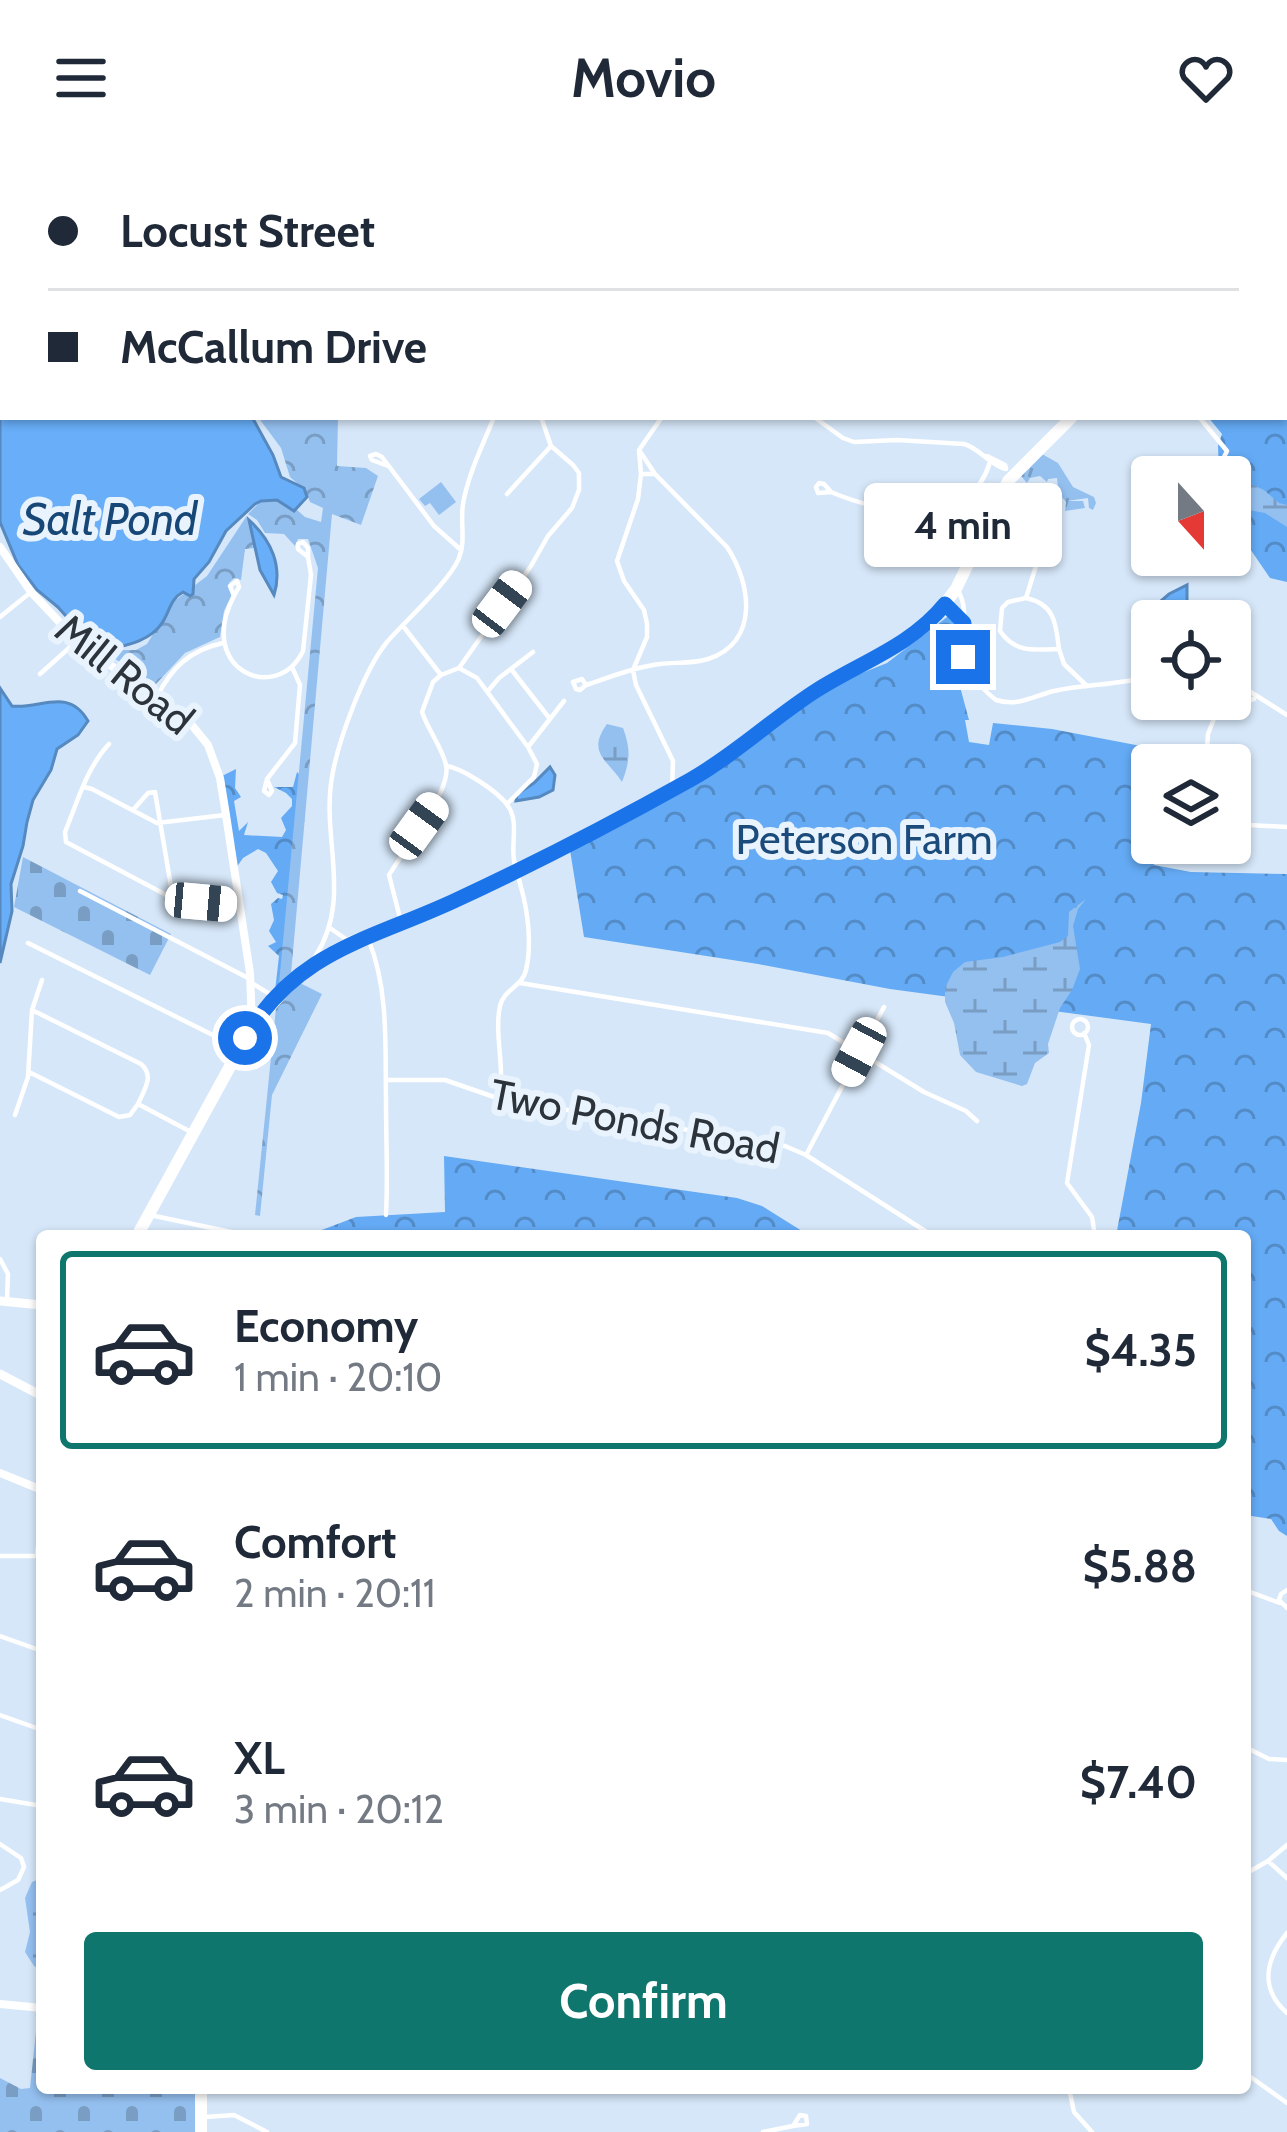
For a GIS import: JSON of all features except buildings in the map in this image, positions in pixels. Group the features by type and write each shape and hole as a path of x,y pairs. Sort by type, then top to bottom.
{"highway":[{"path":"140,1230 252,1027 298,976 367,935 452,902 672,790 730,755 819,688 911,637 956,589 1010,472 1069,420"},
{"path":"201,2094 201,2125"}],"main road":[{"path":"4,1302 36,1305"},
{"path":"0,1374 36,1393"}],"street":[{"path":"298,976 330,928 334,899 332,774 381,650 453,569 461,550 464,501 493,420"},
{"path":"401,922 389,874 441,793 446,766 422,707 433,682 459,668 576,499 580,486 579,473 551,446 542,420"},
{"path":"660,420 639,451 641,474 633,519 617,561 644,610 646,637 633,670 636,686 673,761 672,790"},
{"path":"818,420 854,442 964,444 1010,472"},
{"path":"1201,420 1227,451 1224,456"},
{"path":"507,494 551,446"},
{"path":"586,685 633,670 718,655 732,646 745,625 744,584 736,561 639,451"},
{"path":"831,492 889,510 940,508 971,492 988,470 988,459"},
{"path":"388,466 434,526 461,550"},
{"path":"641,474 655,474"},
{"name":"Mill Road","path":"0,547 7,565 78,640 190,722 208,745 226,815 250,981 252,1027"},
{"path":"234,596 225,617 223,643 232,661 249,674 270,676 292,667 303,651 311,575 308,557"},
{"path":"1026,598 1036,566"},
{"path":"956,589 964,599 965,662 996,700 1019,703 1049,692 1131,680"},
{"path":"0,617 31,592"},
{"path":"1058,649 1023,650 1010,644 999,622 1002,608 1026,598 1052,612 1058,649 1071,673 1089,688"},
{"path":"945,604 964,623"},
{"path":"402,626 441,675"},
{"path":"40,674 78,640"},
{"path":"157,698 185,658 223,643"},
{"path":"487,692 533,652"},
{"path":"267,779 295,743 299,683 292,667"},
{"path":"459,668 477,679 537,764 537,771 507,804"},
{"path":"511,669 550,719"},
{"path":"1251,694 1287,715"},
{"path":"1251,701 1259,700"},
{"path":"528,747 564,701"},
{"path":"109,744 100,753 64,837 71,846 173,899 239,903"},
{"path":"446,766 464,772 507,804 513,817 513,855 529,936 528,964 520,983 506,993 500,1007 500,1099"},
{"path":"84,787 162,824 226,815"},
{"path":"134,810 153,791 173,899"},
{"path":"1251,825 1287,827"},
{"path":"80,890 276,998"},
{"path":"330,928 351,943"},
{"path":"367,935 381,983 389,1182 386,1215"},
{"path":"28,943 240,1048"},
{"path":"14,1115 28,1072 32,1010 42,980"},
{"path":"520,983 828,1033 977,1121"},
{"path":"806,1155 884,1006"},
{"path":"28,1072 119,1117 130,1115 149,1077 142,1064 32,1010"},
{"path":"1084,1034 1089,1045 1067,1183 1092,1217 1094,1230"},
{"name":"Two Ponds Road","path":"386,1080 445,1080 500,1099 785,1146 924,1230"},
{"path":"138,1104 193,1133"},
{"path":"149,1215 221,1230"},
{"path":"0,1259 8,1274 4,1302"},
{"path":"0,1473 36,1488"},
{"path":"0,1556 36,1556"},
{"path":"1284,1606 1281,1594 1287,1590"},
{"path":"1251,1592 1284,1606"},
{"path":"0,1636 36,1649"},
{"path":"0,1714 36,1728"},
{"path":"1251,1750 1269,1759 1287,1760"},
{"path":"0,1799 36,1805"},
{"path":"0,1844 17,1854 24,1868 18,1880 0,1890"},
{"path":"1251,1871 1287,1845"},
{"path":"1268,1861 1287,1878"},
{"path":"1287,1933 1272,1952 1267,1975 1275,2001 1287,2013"},
{"path":"0,2004 36,2007"},
{"path":"1251,2077 1286,2100"},
{"path":"1071,2094 1074,2112 1091,2132"},
{"path":"201,2125 234,2115 267,2132"},
{"path":"764,2132 793,2126"}],"green space":[{"path":"260,420 338,420 337,466 366,468 378,476 361,525 332,514 291,974 279,984 318,568 308,539 298,539 295,546 284,534 265,533 248,514 264,498 288,502 305,517 321,522 323,508 310,502 306,491 290,477 281,448"},
{"path":"1210,420 1287,420 1287,582 1270,578 1251,550 1251,456 1218,456 1222,434"},
{"path":"1042,454 1058,463 1073,487 1094,497 1093,510 1088,498 1067,501 1083,501 1085,508 1065,511 1066,502 1055,489 1051,498 1048,488 1058,487 1057,478 1047,482 1040,476 1027,483 1020,475"},
{"path":"441,482 456,502 439,515 430,503 425,506 419,499"},
{"path":"1251,484 1287,505 1287,527 1251,510"},
{"path":"246,517 258,527 264,547 245,549 241,580 234,578 229,583 232,594 220,637 185,653 155,685 97,647 49,601 54,596 95,643 136,650 147,644 173,602 207,576"},
{"name":"Peterson Farm","path":"951,614 956,619 956,672 969,720 965,720 969,742 989,745 993,723 1131,744 1131,864 1191,872 1287,874 1287,1536 1271,1519 1251,1516 1251,1230 1117,1230 1151,1024 890,989 584,937 570,850 717,772 813,699 887,663"},
{"path":"607,724 623,728 626,736 627,768 622,782 599,749"},
{"path":"236,769 235,788 241,797 234,801 239,831 248,822 244,835 282,837 286,830 281,818 292,799 274,787 293,787 297,772 300,775 281,983 275,991 279,956 268,946 276,942 269,931 274,920 271,904 283,895 271,882 278,871 266,853 258,849 236,868 222,776"},
{"path":"23,857 171,934 150,975 14,907"},
{"path":"1086,899 1073,926 1080,969 1060,1008 1049,1053 1035,1063 1022,1086 976,1072 960,1055 945,1002 945,988 953,972 965,962 1060,942 1068,936 1069,912"},
{"path":"300,983 322,994 272,1095 260,1216 255,1215 276,1008"},
{"path":"444,1156 737,1198 762,1206 800,1230 322,1230 356,1217 445,1212"},
{"path":"36,1880 36,1967 25,1952 30,1932 25,1898"},
{"path":"36,2032 36,2094 195,2094 197,2132 0,2132 0,2078 21,2089 30,2088"}],"water":[{"name":"Salt Pond","path":"0,420 254,420 281,477 304,488 307,497 294,511 277,500 255,504 226,531 194,579 193,594 179,595 146,638 110,649 80,632 37,590 18,565 0,522"},
{"path":"249,520 273,554 274,595 260,570"},
{"path":"1187,585 1187,600 1162,600"},
{"path":"0,688 12,706 62,702 80,710 88,721 78,735 57,749 33,800 11,884 12,911 0,963"},
{"path":"550,767 555,775 553,790 516,801 517,794"}],"route":[{"path":"245,1038 277,997 323,958 452,902 692,779 819,688 911,637 945,604 964,623 963,657"}]}
